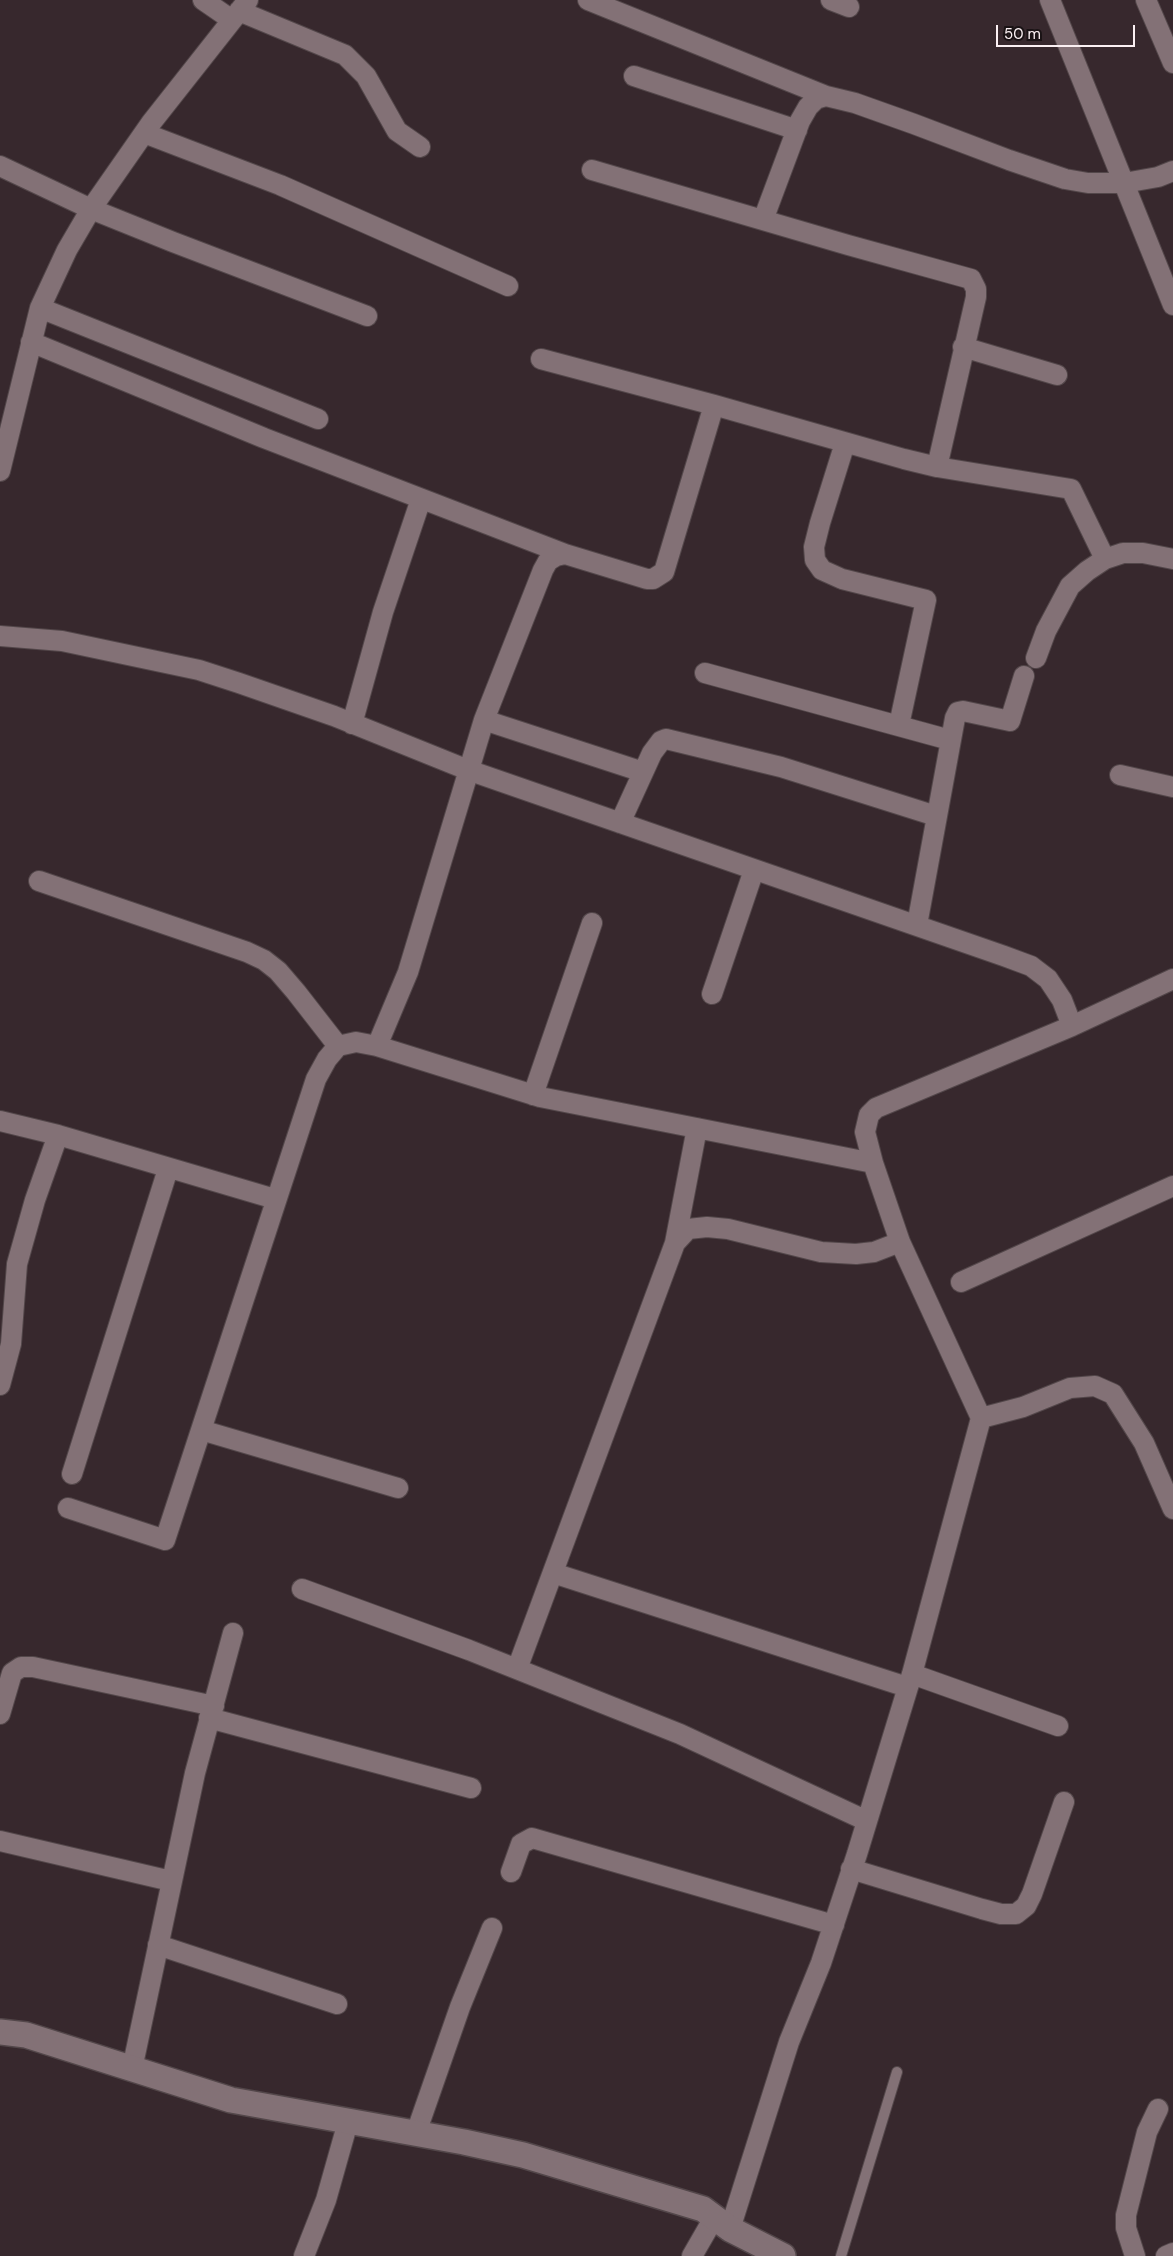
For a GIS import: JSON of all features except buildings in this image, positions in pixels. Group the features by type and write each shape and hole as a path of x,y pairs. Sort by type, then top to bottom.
{"street":[{"path":"203,0 240,11 345,55 366,76 397,131 420,147"},
{"path":"588,0 826,96 855,103 1065,179 1088,183 1124,183 1158,177 1173,171"},
{"path":"1050,0 1173,305"},
{"path":"1146,0 1173,63"},
{"path":"0,471 40,308 67,250 91,209 144,133 240,11"},
{"path":"634,76 796,130"},
{"path":"763,220 796,130 808,107 816,99 826,96"},
{"path":"144,133 280,185 508,286"},
{"path":"0,166 34,180 91,209 213,259 367,316"},
{"path":"592,170 971,279 976,289 976,297 937,467"},
{"path":"40,308 318,419"},
{"path":"31,342 264,438 421,499 565,554 647,579 653,579 664,572 714,405"},
{"path":"963,347 1057,375"},
{"path":"540,359 937,467 1071,489 1105,559"},
{"path":"845,443 814,547 815,560 822,570 842,579 926,600 899,725"},
{"path":"352,724 380,622 421,499"},
{"path":"1036,658 1046,631 1070,586 1086,571 1105,559 1123,553 1143,553 1173,559"},
{"path":"377,1046 408,972 484,720 542,570 548,561 556,556 565,554"},
{"path":"0,636 62,641 199,670 273,694 468,770 754,870 917,924 1031,966 1048,979 1062,1000 1072,1026"},
{"path":"705,673 950,740"},
{"path":"917,924 950,740 958,712 963,711 1010,721 1024,676"},
{"path":"484,720 643,772"},
{"path":"620,823 643,772 661,741 674,740 781,767 936,816"},
{"path":"1120,775 1173,786"},
{"path":"712,994 754,870"},
{"path":"39,881 247,952 264,960 278,971 338,1046"},
{"path":"533,1095 592,923"},
{"path":"692,2256 723,2222 834,1925 910,1681 981,1418 900,1242 873,1164 865,1132 870,1115 876,1108 1072,1026 1173,979"},
{"path":"68,1508 165,1540 316,1079 327,1059 338,1046 356,1042 377,1046 533,1095 873,1164"},
{"path":"0,1121 58,1135 275,1200"},
{"path":"517,1669 675,1243 697,1128"},
{"path":"0,1386 12,1344 16,1264 35,1200 58,1135"},
{"path":"72,1474 168,1169"},
{"path":"961,1282 1173,1186"},
{"path":"675,1243 688,1229 707,1227 728,1228 821,1252 856,1254 874,1252 900,1242"},
{"path":"981,1418 1022,1407 1070,1388 1095,1386 1113,1394 1144,1443 1173,1509"},
{"path":"201,1430 398,1488"},
{"path":"553,1573 1058,1726"},
{"path":"302,1589 517,1669 680,1734 867,1820"},
{"path":"132,2069 172,1881 212,1712 233,1633"},
{"path":"0,1714 12,1673 21,1666 33,1667 212,1712 470,1788"},
{"path":"851,1870 982,1909 1001,1914 1016,1914 1026,1906 1032,1894 1064,1802"},
{"path":"511,1872 521,1844 532,1838 834,1925"},
{"path":"0,1841 172,1881"},
{"path":"416,2133 466,1990 492,1928"},
{"path":"158,1945 337,2004"},
{"path":"0,2032 26,2035 231,2100 416,2133 523,2155 703,2209 783,2256"},
{"path":"1135,2256 1126,2228 1126,2215 1147,2132 1158,2109"},
{"path":"304,2256 326,2200 348,2122"},
{"path":"1166,2256 1173,2253"}],"lane":[{"path":"841,2256 896,2072"}]}
